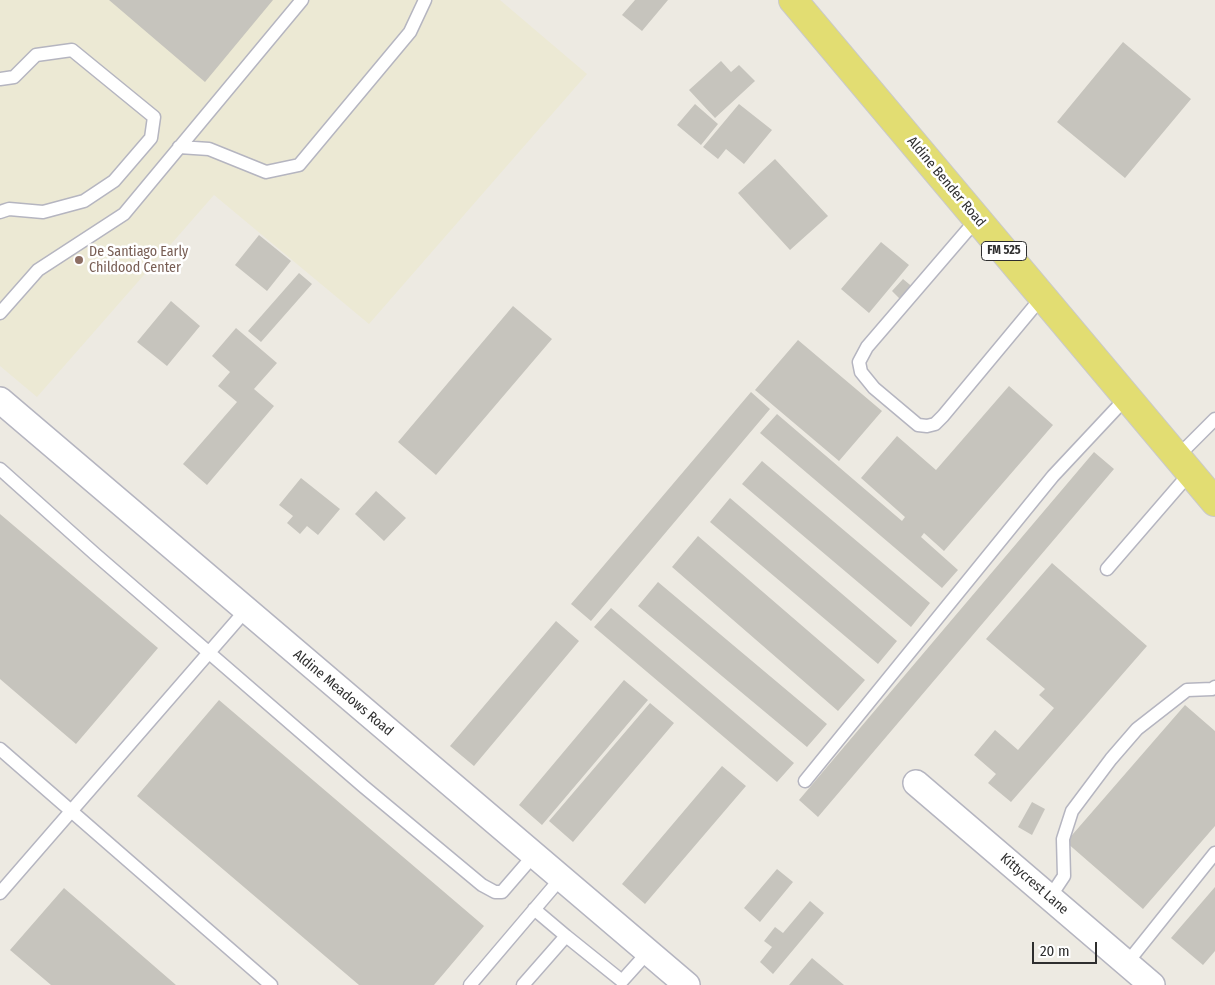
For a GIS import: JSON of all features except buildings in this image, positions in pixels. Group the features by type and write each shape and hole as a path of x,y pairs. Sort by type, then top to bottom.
{"main road":[{"name":"Aldine Bender Road","path":"793,0 1214,500"}],"street":[{"name":"Aldine Meadows Road","path":"0,400 687,985"},
{"name":"Kittycrest Lane","path":"916,784 1152,985"}],"lane":[{"path":"0,313 38,270 124,214 302,0"},
{"path":"179,147 209,148 266,172 299,165 410,32 425,0"},
{"path":"0,79 14,77 36,55 72,50 154,117 151,138 114,181 84,202 43,212 9,209 0,212"},
{"path":"977,219 867,347 859,362 861,372 874,388 918,426 935,424 1042,297"},
{"path":"805,781 1053,476 1127,397"},
{"path":"1106,569 1215,419"},
{"path":"0,469 209,653 482,885 495,892 502,892 534,856"},
{"path":"0,893 246,610"},
{"path":"1050,897 1064,876 1063,839 1072,811 1111,759 1137,729 1187,690 1212,689 1215,687"},
{"path":"0,748 271,985"},
{"path":"1127,964 1215,853"},
{"path":"476,983 561,878"},
{"path":"534,909 622,981 648,952"},
{"path":"523,985 566,936"}],"shaded area":[{"name":"De Santiago Early Childood Center","path":"0,0 500,0 587,74 369,324 214,195 37,397 0,366"}],"place":[{"name":"De Santiago Early Childood Center","path":"79,260"}]}
